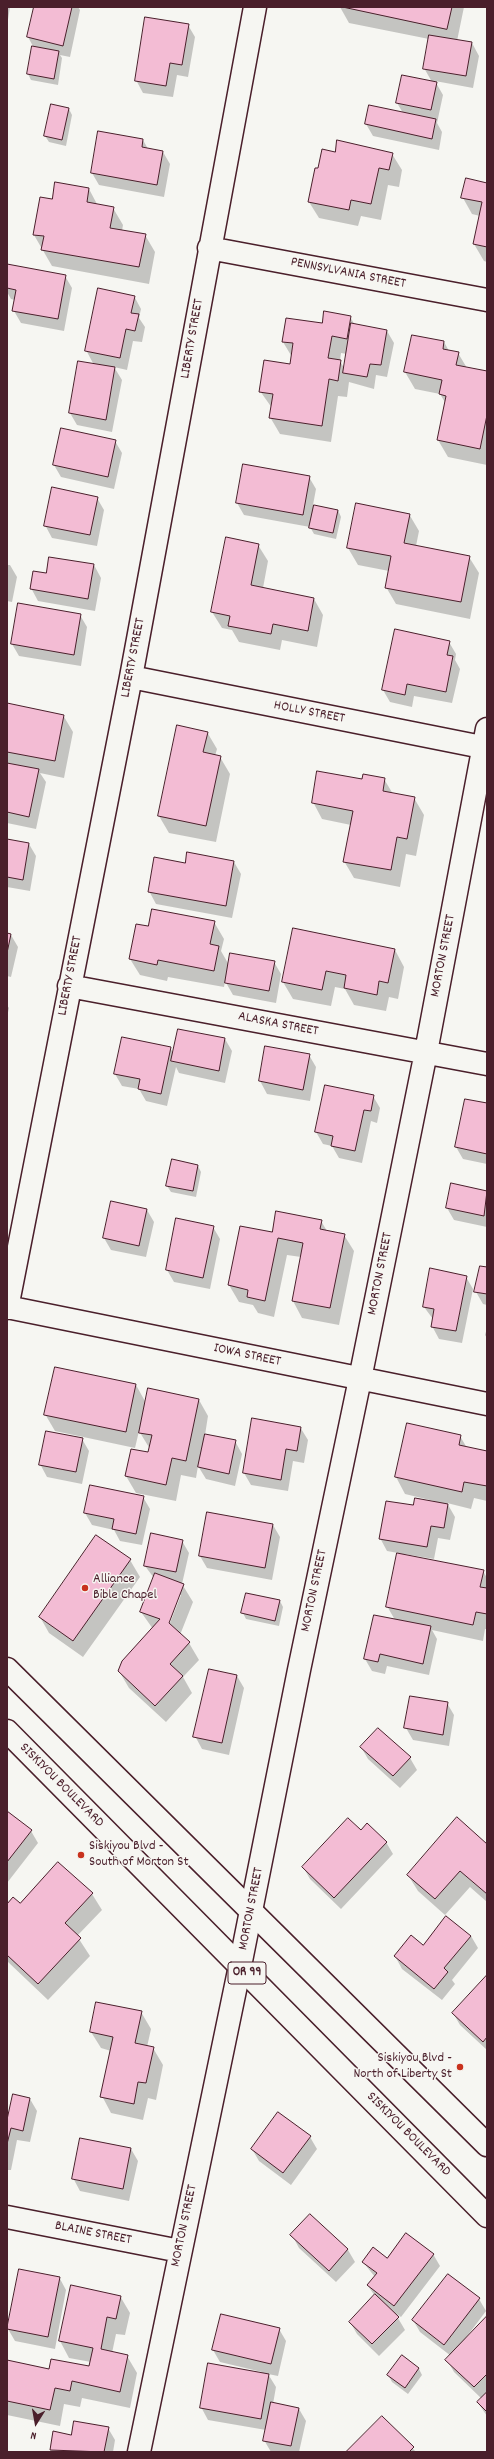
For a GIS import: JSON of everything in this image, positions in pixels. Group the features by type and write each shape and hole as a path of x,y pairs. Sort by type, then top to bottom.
{"street":[{"name":"LIBERTY STREET","path":"7,1307 131,677 255,7"},
{"name":"PENNSYLVANIA STREET","path":"210,248 487,300"},
{"name":"HOLLY STREET","path":"131,677 486,742"},
{"name":"MORTON STREET","path":"138,2452 240,1966 360,1379 426,1052 486,742"},
{"name":"ALASKA STREET","path":"69,986 487,1064"},
{"name":"IOWA STREET","path":"7,1307 487,1404"},
{"path":"7,1669 487,2145"},
{"name":"SISKIYOU BOULEVARD","path":"7,1731 487,2216"},
{"name":"BLAINE STREET","path":"7,2217 180,2251"}],"building":[{"path":"34,7 72,7 63,46 27,37"},
{"path":"343,7 452,7 447,29"},
{"path":"145,17 189,24 182,65 170,63 166,86 135,81"},
{"path":"429,35 472,42 466,76 423,69"},
{"path":"32,46 59,51 54,79 27,74"},
{"path":"402,75 437,82 431,110 396,103"},
{"path":"51,104 69,108 62,140 44,136"},
{"path":"369,105 436,119 432,139 365,124"},
{"path":"98,131 143,139 142,147 163,151 157,185 91,173"},
{"path":"337,140 393,153 389,170 379,168 371,204 351,200 349,210 308,202 315,168 318,168 322,149 335,152"},
{"path":"466,178 487,183 487,247 473,244 482,202 461,198"},
{"path":"55,182 89,188 87,202 114,207 110,228 146,234 139,267 41,250 44,236 33,235 40,197 52,199"},
{"path":"7,264 66,275 58,319 12,311 16,290 7,288"},
{"path":"98,288 135,296 131,313 139,314 135,331 126,329 120,358 85,351"},
{"path":"324,311 351,316 347,339 332,336 328,358 341,360 338,381 329,379 322,426 269,418 273,394 259,392 264,360 290,364 293,343 282,342 286,318 322,323"},
{"path":"351,323 387,330 381,365 370,364 367,377 343,373"},
{"path":"412,335 444,341 443,349 459,352 456,365 487,371 487,415 480,449 437,440 446,396 439,394 442,380 404,372"},
{"path":"78,361 115,367 106,420 69,413"},
{"path":"61,428 116,440 108,477 53,465"},
{"path":"243,464 310,476 303,515 236,503"},
{"path":"52,487 98,497 90,535 44,526"},
{"path":"356,503 410,514 404,543 470,556 461,602 385,588 391,556 347,548"},
{"path":"314,505 338,510 333,533 309,528"},
{"path":"226,537 259,544 251,585 314,598 308,631 273,624 271,634 228,626 230,616 211,612"},
{"path":"49,557 94,564 88,599 30,589 33,571 46,573"},
{"path":"18,603 81,614 74,655 11,644"},
{"path":"395,629 450,641 447,655 453,656 446,692 407,684 405,695 382,690"},
{"path":"7,703 64,715 55,761 7,752"},
{"path":"177,725 208,732 203,752 221,756 206,826 158,816"},
{"path":"7,763 39,769 29,817 7,812"},
{"path":"317,771 362,779 363,774 385,778 383,791 415,797 407,839 397,837 391,870 343,862 353,811 312,803"},
{"path":"7,839 29,843 23,880 7,877"},
{"path":"187,852 234,861 226,906 148,892 154,857 185,863"},
{"path":"152,909 215,921 210,944 219,946 214,971 158,960 157,965 129,959 136,924 148,926"},
{"path":"293,928 395,949 388,983 379,981 377,995 344,988 346,975 326,971 322,990 282,982"},
{"path":"7,933 11,934 7,953"},
{"path":"230,953 275,961 269,991 225,983"},
{"path":"178,1029 225,1038 219,1071 171,1061"},
{"path":"122,1037 171,1047 161,1094 138,1089 140,1079 114,1074"},
{"path":"265,1046 310,1054 303,1090 259,1081"},
{"path":"325,1085 374,1095 371,1111 364,1110 355,1151 331,1146 333,1136 315,1132"},
{"path":"465,1099 487,1103 487,1154 455,1147"},
{"path":"172,1159 198,1165 193,1191 166,1186"},
{"path":"451,1183 487,1191 484,1216 446,1208"},
{"path":"111,1201 147,1209 139,1246 103,1238"},
{"path":"276,1211 322,1220 320,1229 345,1234 330,1308 292,1301 303,1243 278,1238 265,1301 247,1297 248,1290 228,1285 240,1226 272,1232"},
{"path":"176,1218 214,1226 203,1278 166,1270"},
{"path":"480,1266 487,1267 487,1294 474,1292"},
{"path":"430,1268 467,1276 456,1331 431,1327 434,1309 423,1307"},
{"path":"55,1367 136,1384 126,1432 44,1415"},
{"path":"148,1388 199,1399 186,1461 172,1458 166,1485 125,1476 131,1449 148,1452 152,1435 139,1433"},
{"path":"252,1418 301,1427 297,1451 286,1449 281,1480 243,1473"},
{"path":"407,1423 461,1435 459,1445 487,1451 487,1486 464,1482 462,1492 395,1477"},
{"path":"46,1431 83,1438 76,1472 39,1465"},
{"path":"205,1434 236,1440 229,1474 198,1467"},
{"path":"90,1485 144,1496 136,1534 112,1529 114,1519 84,1513"},
{"path":"415,1498 448,1504 444,1528 431,1526 427,1547 379,1539 386,1501 413,1505"},
{"path":"207,1512 273,1524 265,1568 199,1556"},
{"path":"151,1533 183,1540 176,1572 144,1566"},
{"name":"Alliance Bible Chapel","path":"96,1535 131,1559 73,1641 39,1617"},
{"path":"397,1553 484,1570 480,1587 487,1588 487,1614 476,1612 473,1625 386,1607"},
{"path":"155,1573 184,1584 169,1623 190,1642 170,1664 183,1676 155,1706 118,1671 122,1661 160,1619 140,1612"},
{"path":"246,1593 280,1600 275,1621 241,1613"},
{"path":"374,1615 431,1626 423,1664 380,1654 378,1662 364,1659"},
{"path":"209,1669 237,1675 222,1743 193,1737"},
{"path":"410,1696 448,1702 443,1735 404,1728"},
{"path":"378,1728 411,1757 393,1776 360,1747"},
{"path":"7,1811 32,1830 7,1862"},
{"path":"457,1817 487,1844 487,1894 460,1871 435,1899 407,1875"},
{"path":"348,1818 361,1830 367,1823 387,1842 334,1898 302,1867"},
{"path":"58,1862 93,1893 65,1923 81,1938 38,1984 7,1955 7,1904 13,1897 20,1903"},
{"path":"446,1916 471,1936 444,1968 448,1972 434,1989 394,1956 411,1935 423,1945"},
{"path":"487,1975 487,2037 483,2042 452,2013"},
{"path":"96,2002 142,2011 135,2043 154,2047 146,2083 138,2082 134,2104 100,2097 113,2037 90,2032"},
{"path":"13,2094 30,2098 23,2131 11,2128 7,2144 7,2120"},
{"path":"278,2112 311,2136 283,2173 251,2149"},
{"path":"80,2138 131,2148 123,2189 72,2179"},
{"path":"310,2214 348,2249 329,2271 290,2235"},
{"path":"406,2233 434,2254 394,2306 367,2285 377,2273 362,2262 373,2247 387,2258"},
{"path":"19,2269 60,2277 48,2337 7,2329"},
{"path":"448,2274 480,2298 444,2345 412,2320"},
{"path":"71,2285 121,2296 116,2319 107,2317 101,2349 128,2355 120,2392 72,2381 70,2391 55,2388 50,2410 7,2401 7,2360 49,2369 51,2359 89,2366 93,2348 59,2341"},
{"path":"375,2294 399,2317 372,2344 349,2322"},
{"path":"221,2314 280,2328 271,2364 212,2350"},
{"path":"487,2316 487,2374 474,2387 445,2360"},
{"path":"402,2355 419,2368 405,2388 387,2375"},
{"path":"208,2363 269,2374 261,2419 200,2408"},
{"path":"487,2392 487,2412 477,2402"},
{"path":"271,2402 299,2408 291,2446 263,2441"},
{"path":"382,2416 414,2447 409,2452 346,2452"},
{"path":"74,2421 109,2427 104,2452 50,2450 53,2431 71,2435"}],"place":[{"name":"Alliance Bible Chapel","path":"85,1588"},
{"name":"Siskiyou Blvd - South of Morton St","path":"81,1855"},
{"name":"Siskiyou Blvd - North of Liberty St","path":"460,2067"}]}
